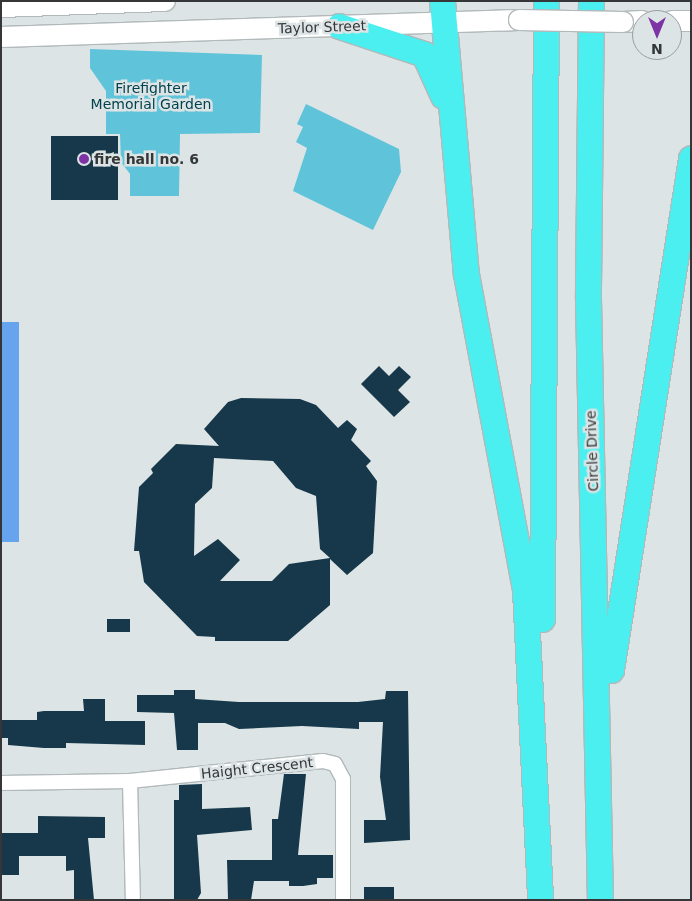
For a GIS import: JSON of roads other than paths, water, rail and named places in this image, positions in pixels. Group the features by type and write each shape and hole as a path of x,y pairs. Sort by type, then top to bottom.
{"highway":[{"path":"540,900 546,1"},
{"name":"Circle Drive","path":"591,1 588,299 601,774 600,900"},
{"path":"443,13 466,274 525,590 540,900"},
{"path":"339,26 424,54 437,78 454,143"},
{"path":"601,774 609,741 616,628 691,158"}],"main road":[{"path":"1,7 165,1"},
{"name":"Taylor Street","path":"1,37 339,26 443,13 519,20 632,22"}],"street":[{"name":"Haight Crescent","path":"1,783 130,781 323,761 335,764 343,779 343,900"},
{"path":"130,781 133,900"}],"place":[{"name":"fire hall no. 6","path":"84,159"}],"park label":[{"name":"Firefighter Memorial Garden","path":"151,96"}]}
